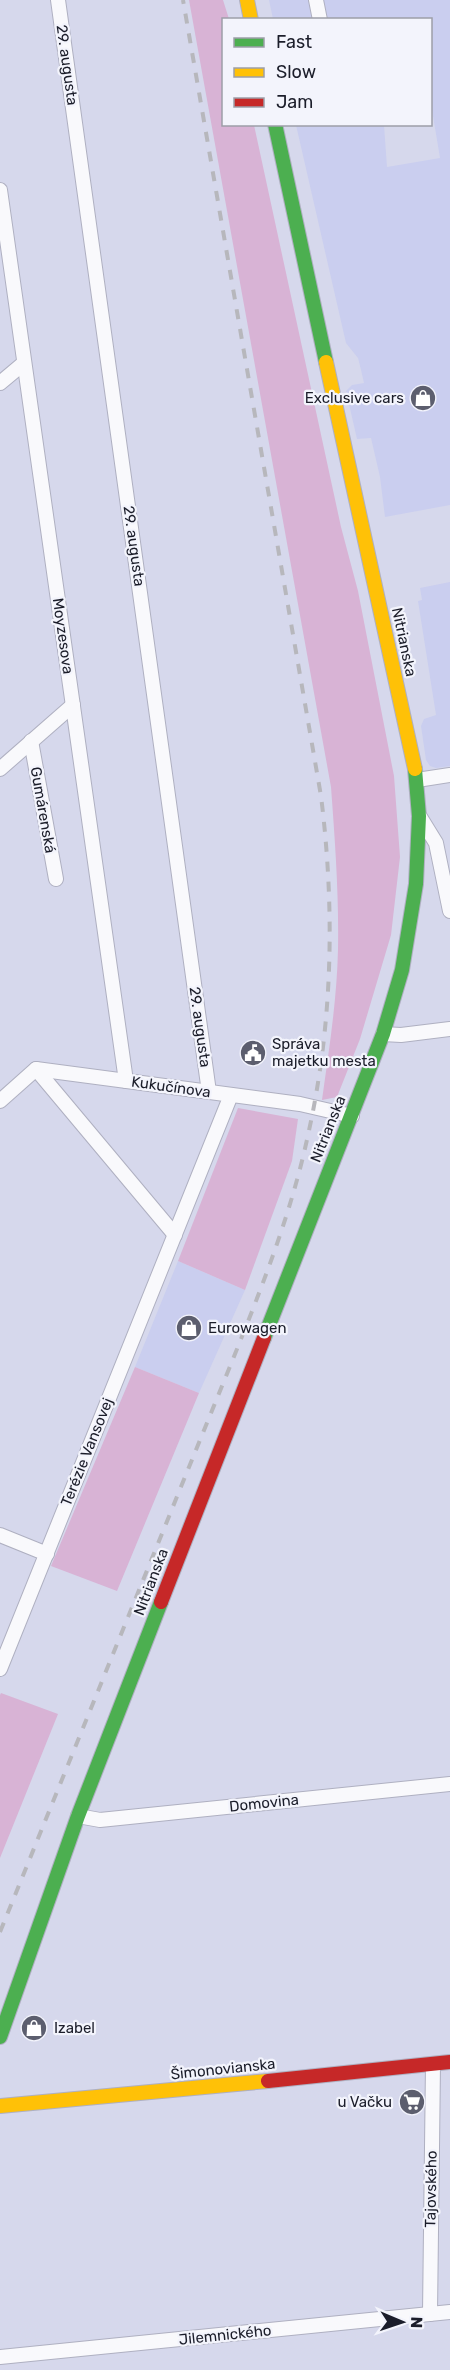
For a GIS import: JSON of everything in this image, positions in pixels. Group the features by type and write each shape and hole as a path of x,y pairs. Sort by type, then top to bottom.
{"main road":[{"path":"247,0 251,18"},
{"name":"Nitrianska","path":"0,2037 78,1815 383,1034 402,970 416,884 419,816 417,780 276,126"},
{"name":"Šimonovianska","path":"0,2106 90,2100 450,2062"}],"street":[{"name":"29. augusta","path":"58,0 209,1092"},
{"path":"316,0 320,18"},
{"name":"Moyzesova","path":"0,190 126,1081"},
{"path":"0,383 24,363"},
{"name":"Gumárenská","path":"0,769 73,705"},
{"name":"Gumárenská","path":"31,741 56,879"},
{"path":"417,780 450,775"},
{"path":"419,816 436,843 450,911"},
{"path":"383,1034 401,1035 450,1029"},
{"name":"Kukučínova","path":"36,1069 300,1104 352,1116"},
{"path":"0,1101 36,1069 175,1235"},
{"name":"Terézie Vansovej","path":"0,1669 231,1095"},
{"path":"0,1534 46,1554"},
{"name":"Domovina","path":"78,1815 100,1820 450,1784"},
{"name":"Tajovského","path":"430,2314 433,2064"},
{"name":"Jilemnického","path":"0,2357 450,2312"}],"shaded area":[{"path":"189,0 223,0 229,18 222,18 222,126 254,126 341,527 358,591 394,776 400,857 391,935 360,1039 337,1097 322,1100 334,1006 338,949 331,787"},
{"path":"269,0 450,0 450,505 385,517 380,477 371,438 357,439 346,391 352,385 364,383 358,358 346,343 296,126 384,126 387,167 440,158 432,110 432,18 273,18"},
{"path":"450,582 450,766 436,768 430,766 426,760 421,726 424,719 436,715 418,601 422,600 420,588"},
{"path":"238,1108 298,1119 292,1161 245,1290 178,1261"},
{"name":"Eurowagen","path":"178,1261 245,1290 199,1393 135,1367"},
{"path":"135,1367 199,1393 117,1591 51,1566"},
{"path":"1,1693 58,1714 0,1858 0,1695"}],"railway":[{"path":"0,1932 235,1354 276,1246 294,1191 308,1135 323,1051 330,923 321,796 183,0"}],"traffic: fast":[{"path":"275,126 326,362"},
{"path":"264,1338 383,1034 402,970 416,884 419,816 415,769"},
{"path":"0,2037 78,1816 161,1602"}],"traffic: slow":[{"path":"247,0 251,18"},
{"path":"326,362 415,769"},
{"path":"0,2106 268,2081"}],"traffic: jam":[{"path":"161,1602 264,1338"},
{"path":"268,2081 450,2062"}],"place":[{"name":"Exclusive cars","path":"423,398"},
{"name":"Správa majetku mesta","path":"253,1053"},
{"name":"Eurowagen","path":"189,1328"},
{"name":"Izabel","path":"34,2028"},
{"name":"u Vačku","path":"412,2102"}]}
